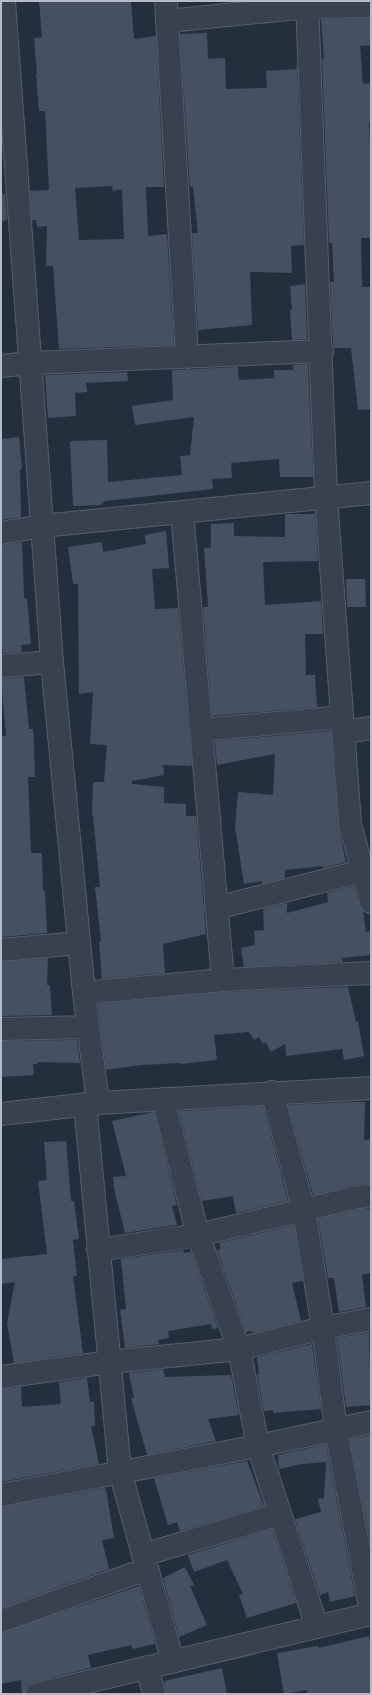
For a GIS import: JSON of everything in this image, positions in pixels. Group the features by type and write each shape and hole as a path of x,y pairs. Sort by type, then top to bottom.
{"street":[{"path":"4,1 52,662 88,1027 98,1250 120,1471 173,1662"},
{"path":"187,357 166,11 307,4 371,6"},
{"path":"307,4 322,351 326,498 350,824 367,870 371,902"},
{"path":"1,366 31,363 322,351"},
{"path":"1,533 42,526 371,493"},
{"path":"182,512 223,980"},
{"path":"1,666 52,662"},
{"path":"201,730 343,724 371,728"},
{"path":"216,908 367,870"},
{"path":"1,950 79,943"},
{"path":"84,993 223,980 371,973"},
{"path":"1,1029 88,1027"},
{"path":"1,1114 91,1104 272,1092 371,1088"},
{"path":"37,1694 97,1687 147,1667 173,1662 371,1613 336,1430 323,1328 304,1210 272,1092"},
{"path":"163,1099 198,1235 239,1349 258,1446 317,1627"},
{"path":"98,1250 198,1235 358,1197 371,1196"},
{"path":"1,1376 110,1362 239,1349 323,1328 371,1319"},
{"path":"1,1495 120,1471 258,1446 371,1422"},
{"path":"1,1621 145,1562 280,1514"},
{"path":"147,1667 154,1694"}],"building":[{"path":"39,1 131,1 134,39 156,36 164,187 146,187 148,236 167,234 174,345 59,349 53,266 46,266 47,226 37,227 36,220 32,220 30,191 49,190 45,111 39,111 34,38 42,37","holes":["112,186 113,191 122,189 124,239 79,240 75,188"]},
{"path":"371,18 371,45 360,46 363,84 371,83 371,122 369,123 371,161 371,238 361,238 362,287 371,287 371,409 358,410 351,348 334,348 333,345 330,282 334,282 332,243 329,243 322,59 324,59 321,19"},
{"path":"207,33 208,59 225,58 226,89 267,88 266,71 296,69 297,62 304,245 291,246 292,273 250,272 252,325 198,330 192,233 198,233 193,187 190,187 180,34"},
{"path":"1,194 5,194 7,220 1,221"},
{"path":"305,284 307,339 292,340 290,286"},
{"path":"308,364 313,477 280,477 279,459 231,463 232,478 212,479 213,489 105,501 101,505 73,506 70,441 107,440 108,482 182,475 180,456 190,455 194,417 135,425 132,406 173,400 172,370 238,367 239,380 274,378 274,370 293,370 293,365"},
{"path":"127,372 128,381 86,383 87,392 75,393 76,416 48,418 45,375"},
{"path":"19,437 22,469 20,469 21,517 1,520 1,439"},
{"path":"285,514 315,514 318,561 263,562 265,605 321,601 323,634 305,634 306,675 315,675 317,707 212,716 203,607 208,607 204,548 211,548 211,524 234,523 234,536 285,537"},
{"path":"166,531 169,568 152,569 155,609 178,608 192,766 163,765 164,775 132,781 132,784 164,787 164,803 186,804 186,816 196,816 206,934 163,944 165,973 102,979 99,942 101,941 95,887 100,887 92,815 93,782 104,782 107,745 90,744 93,692 79,694 78,584 73,584 68,547 102,542 103,552 146,544 145,535"},
{"path":"22,542 24,598 27,598 31,644 21,645 22,652 3,653 1,637 1,545"},
{"path":"346,579 365,579 366,607 347,607"},
{"path":"24,677 29,729 33,729 34,745 35,777 28,777 31,853 42,853 43,891 45,891 47,933 1,937 1,736 6,736 1,678"},
{"path":"331,731 338,825 346,862 323,868 323,866 285,870 285,878 262,884 262,881 244,884 235,827 238,792 273,795 275,754 217,765 215,741"},
{"path":"354,886 359,905 363,911 366,932 371,931 371,955 342,958 343,962 244,967 241,948 255,945 254,931 264,930 263,909 287,903 287,913 328,902 327,893"},
{"path":"48,958 47,985 50,985 52,1015 1,1016 1,962"},
{"path":"348,987 356,1022 358,1021 364,1056 344,1060 342,1049 286,1056 285,1044 271,1052 266,1042 263,1044 259,1037 254,1040 249,1032 214,1035 217,1060 180,1064 141,1065 106,1070 98,1004 224,992"},
{"path":"77,1040 80,1063 37,1062 37,1064 33,1064 34,1075 1,1077 1,1041"},
{"path":"365,1102 364,1140 371,1139 371,1184 355,1185 313,1195 288,1105"},
{"path":"263,1106 288,1201 236,1213 233,1196 202,1201 179,1111"},
{"path":"154,1112 177,1205 172,1206 177,1225 125,1233 115,1193 113,1177 126,1176 112,1121"},
{"path":"66,1141 71,1201 74,1201 79,1239 73,1240 77,1276 73,1276 83,1353 14,1363 7,1323 15,1282 2,1284 1,1259 47,1254 38,1181 47,1180 44,1142"},
{"path":"360,1209 371,1209 371,1273 362,1275 366,1307 339,1312 334,1278 328,1278 318,1219"},
{"path":"294,1225 303,1281 292,1283 301,1321 253,1333 252,1331 246,1332 217,1250 221,1249 219,1243"},
{"path":"183,1250 184,1253 191,1252 218,1328 212,1329 211,1324 168,1331 169,1338 158,1340 159,1344 125,1348 120,1310 126,1309 121,1259"},
{"path":"369,1332 371,1405 346,1407 337,1338"},
{"path":"312,1344 321,1409 273,1413 273,1410 264,1411 257,1374 259,1374 257,1357"},
{"path":"163,1369 165,1377 231,1375 239,1415 208,1419 216,1441 147,1455 131,1398 134,1398 129,1373"},
{"path":"87,1378 90,1402 94,1402 95,1426 91,1426 99,1464 1,1482 1,1389 21,1387 22,1407 61,1404 59,1382"},
{"path":"371,1435 371,1546 350,1439"},
{"path":"326,1444 355,1596 330,1602 328,1592 320,1595 295,1519 321,1512 318,1499 324,1498 326,1462 302,1464 279,1469 278,1455"},
{"path":"247,1461 264,1506 180,1531 177,1522 168,1525 154,1478"},
{"path":"104,1488 106,1489 114,1538 102,1540 109,1569 1,1608 1,1507"},
{"path":"272,1529 296,1603 247,1618 239,1595 243,1594 227,1560 194,1572 188,1555"},
{"path":"185,1567 194,1585 190,1586 207,1625 179,1637 163,1578"},
{"path":"139,1586 155,1644 132,1649 132,1645 88,1655 91,1668 34,1682 28,1685 25,1694 22,1694 21,1680 1,1684 1,1633"},
{"path":"369,1636 371,1646 371,1692 363,1694 307,1694 307,1690 284,1694 277,1653 318,1646 319,1648"},
{"path":"222,1668 227,1694 166,1694 164,1681"}]}
